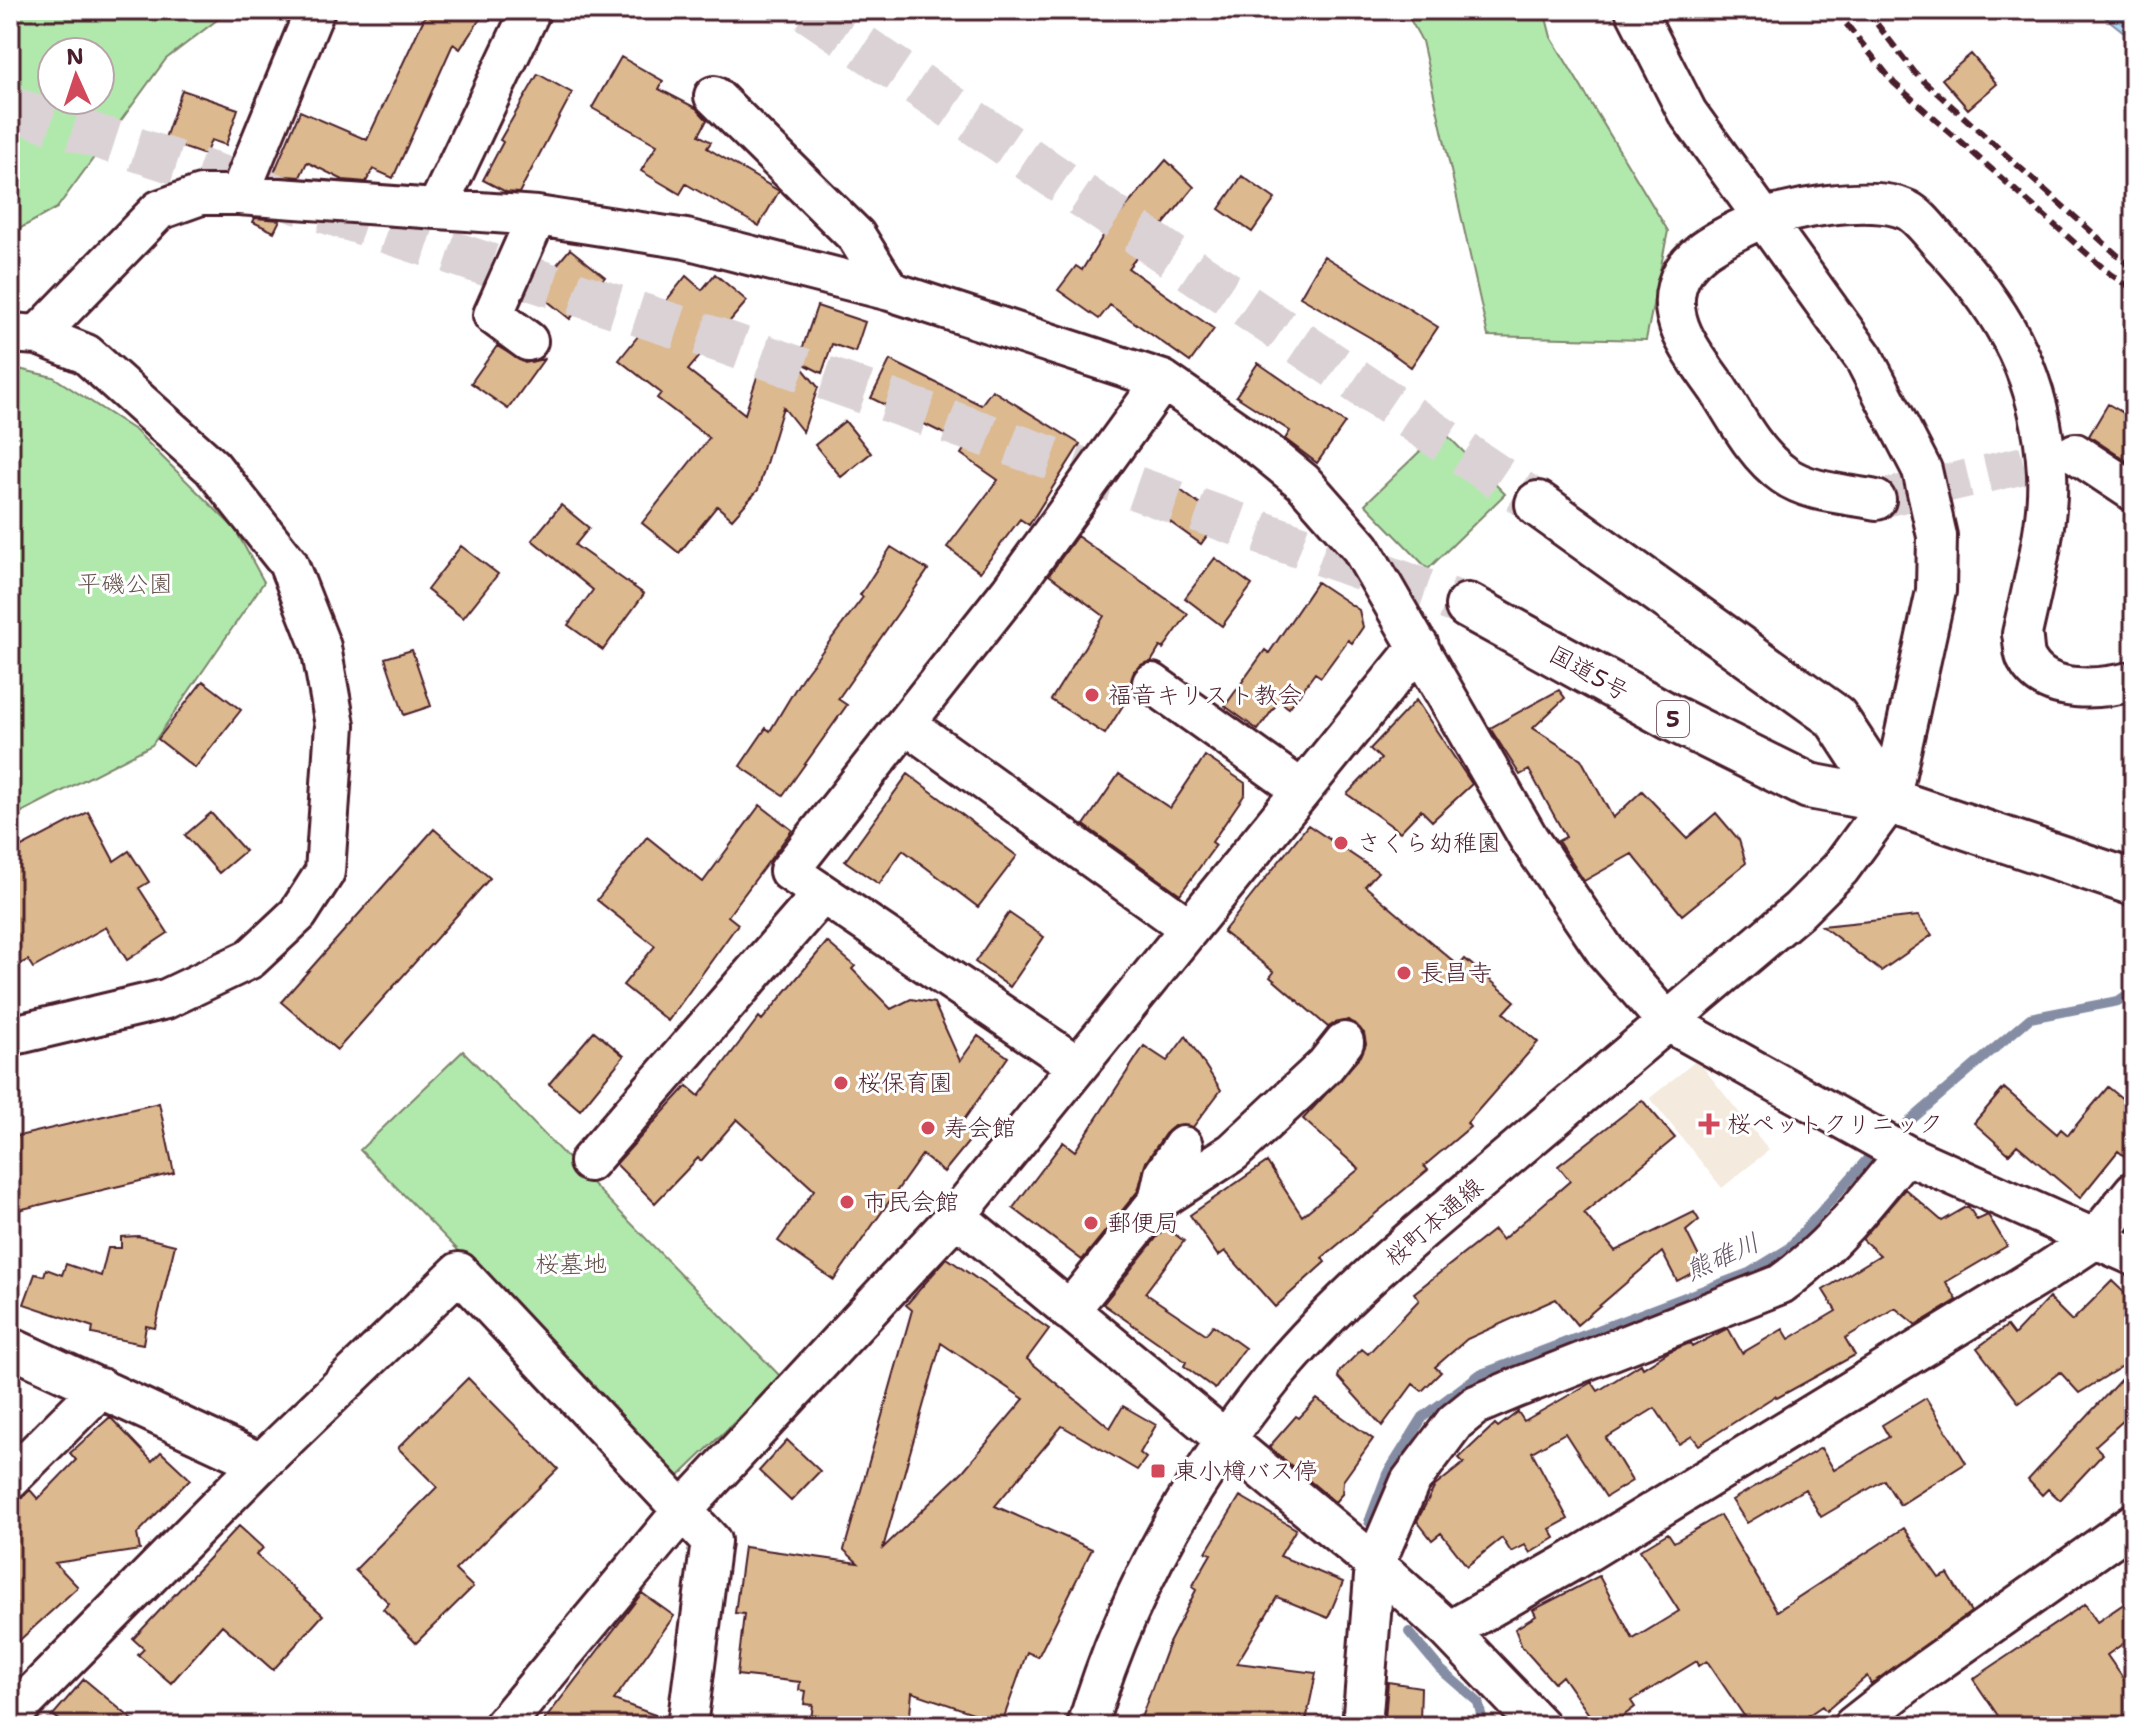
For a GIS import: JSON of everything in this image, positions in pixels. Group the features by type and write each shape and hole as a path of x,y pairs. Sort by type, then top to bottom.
{"highway":[{"path":"1538,504 1835,717 1890,801"},
{"name":"国道5号","path":"1468,606 1670,717 1809,786 1890,801 2134,883"}],"street":[{"path":"239,195 315,10"},
{"path":"437,208 531,10"},
{"path":"1635,10 1687,112 1761,219 1864,358 1922,470 1937,536 1936,591 1890,801"},
{"path":"714,96 856,236 890,291"},
{"path":"10,1036 166,999 250,959 298,914 325,872 335,725 321,647 288,563 212,467 86,354 24,334 159,210 201,195 537,216 686,239 890,291 1163,380 1265,451 1303,482 1361,548 1529,839 1606,952 1666,1021 1905,1154 2134,1256"},
{"path":"1876,500 1821,490 1784,475 1754,444 1683,337 1675,308 1677,285 1691,260 1714,243 1761,219 1823,207 1885,202 1909,211 1981,287 2017,345 2040,413 2047,476 2022,634 2027,660 2048,680 2073,687 2100,687 2134,681"},
{"path":"528,341 493,315 537,216"},
{"path":"1078,1066 789,871 1011,590 1163,380"},
{"path":"2075,453 2134,492"},
{"path":"503,1726 684,1509 956,1216 1419,646"},
{"path":"1152,683 1302,790"},
{"path":"907,725 1188,927"},
{"name":"桜町本通線","path":"1087,1726 1130,1606 1184,1507 1225,1442 1275,1375 1375,1273 1799,910 1840,869 1890,801"},
{"path":"589,1162 822,894"},
{"path":"1069,1311 1158,1201 1233,1152 1325,1066 1344,1042"},
{"path":"1158,1201 1164,1174 1183,1146"},
{"path":"1362,1726 1375,1564 1410,1482 1455,1422 1476,1405 1781,1284 1807,1265 1829,1243 1905,1154"},
{"path":"1449,1631 1574,1560 2094,1240 2134,1191"},
{"path":"956,1216 1375,1564 1449,1631 1540,1726"},
{"path":"10,1717 261,1463 459,1272 711,1541 687,1726"},
{"path":"10,1347 261,1463"},
{"path":"10,1479 101,1388"},
{"path":"1853,1726 1909,1682 2134,1523"}],"shaded area":[{"name":"桜ペットクリニック","path":"1697,1060 1769,1150 1722,1188 1650,1098"}],"green space":[{"path":"10,10 230,10 166,59 57,208 10,234"},
{"path":"1405,10 1544,10 1551,37 1668,231 1646,340 1488,336 1422,41"},
{"name":"平磯公園","path":"10,367 53,377 136,431 235,529 264,582 152,745 10,818"},
{"path":"1442,430 1505,494 1428,569 1365,504"},
{"name":"桜墓地","path":"463,1051 781,1377 679,1476 360,1150"}],"water":[{"path":"2096,10 2134,10 2134,40"}],"building":[{"path":"428,10 486,10 460,49 453,44 393,178 373,169 366,182 343,180 307,162 300,177 273,175 300,111 367,140"},
{"path":"1971,54 1997,84 1968,109 1942,79"},
{"path":"621,57 663,81 659,89 696,108 707,120 699,135 711,142 707,148 779,191 759,226 686,184 680,194 641,171 657,145 592,108"},
{"path":"538,74 572,93 519,193 506,192 483,180 503,142 500,140"},
{"path":"182,90 238,109 226,145 211,140 205,155 164,141"},
{"path":"1166,160 1194,187 1128,268 1214,329 1190,362 1110,305 1099,319 1058,290 1076,266 1082,270 1108,228"},
{"path":"1242,176 1275,199 1252,232 1219,209"},
{"path":"255,218 280,220 274,232 253,222"},
{"path":"570,249 605,277 570,319 535,291"},
{"path":"1324,256 1438,327 1411,367 1371,338 1300,297"},
{"path":"715,274 747,301 688,370 745,414 758,374 775,380 786,348 818,387 803,432 783,407 758,490 732,519 717,506 679,553 642,523 709,438 657,398 661,393 619,360 686,276 702,290"},
{"path":"817,306 865,322 855,352 832,344 822,373 798,361"},
{"path":"497,346 525,363 544,359 508,409 471,383"},
{"path":"890,360 981,405 992,390 1080,444 1029,525 1020,519 980,572 947,547 998,480 961,454 967,445 871,398"},
{"path":"1258,363 1345,423 1317,463 1285,439 1290,431 1236,396"},
{"path":"2108,404 2134,419 2134,466 2089,436"},
{"path":"845,421 871,453 841,477 815,445"},
{"path":"1175,486 1219,519 1201,544 1156,512"},
{"path":"561,505 589,528 575,545 644,594 603,650 568,625 593,590 532,540"},
{"path":"1077,536 1188,614 1151,662 1134,671 1132,691 1105,734 1051,700 1104,616 1049,575"},
{"path":"461,546 498,574 463,618 427,590"},
{"path":"891,547 928,570 838,699 847,705 783,795 740,766 766,728 770,731 802,678 863,597 860,595"},
{"path":"1215,558 1252,585 1222,626 1185,598"},
{"path":"1317,582 1359,610 1363,627 1352,643 1348,640 1321,677 1315,673 1289,708 1279,701 1258,730 1225,706 1265,650 1269,653"},
{"path":"412,650 431,706 404,715 385,658"},
{"path":"203,681 241,710 195,768 158,739"},
{"path":"1559,690 1565,698 1533,728 1581,759 1613,818 1642,791 1687,838 1716,813 1739,840 1746,863 1682,915 1632,854 1584,881 1558,841 1566,837 1529,770 1520,775 1490,728"},
{"path":"1416,700 1472,784 1432,821 1421,810 1400,832 1347,794 1381,759 1370,749"},
{"path":"1205,756 1245,783 1245,794 1212,842 1216,845 1180,894 1084,825 1119,774 1170,808"},
{"path":"908,774 1017,856 978,907 903,850 879,884 845,861"},
{"path":"760,805 792,830 728,916 738,924 668,1021 623,985 655,946 597,900 647,837 703,882"},
{"path":"88,812 114,861 129,851 149,882 139,888 168,933 127,960 106,927 33,968 28,960 10,969 10,853"},
{"path":"211,813 245,851 219,873 185,835"},
{"path":"1308,825 1378,872 1365,886 1459,966 1465,959 1515,1001 1504,1013 1538,1042 1467,1123 1470,1127 1424,1166 1428,1170 1322,1258 1325,1262 1275,1307 1225,1251 1218,1256 1190,1215 1267,1162 1302,1216 1359,1169 1303,1119 1361,1056 1366,1044 1364,1033 1348,1020 1328,1027 1270,977 1274,972 1223,932"},
{"path":"434,829 490,878 337,1050 281,1002"},
{"path":"1009,913 1044,937 1010,987 975,962"},
{"path":"1918,916 1932,935 1881,971 1822,926"},
{"path":"827,942 855,966 852,969 891,1009 911,999 934,1003 960,1061 978,1036 1008,1057 961,1124 975,1134 944,1172 922,1155 834,1280 778,1241 814,1190 737,1119 701,1161 698,1158 655,1203 616,1164 687,1086 699,1096 759,1017 762,1020"},
{"path":"594,1031 624,1056 580,1110 549,1084"},
{"path":"1186,1036 1221,1090 1193,1127 1174,1126 1165,1134 1146,1162 1138,1191 1082,1260 1013,1208 1063,1142 1075,1151 1144,1046 1167,1061"},
{"path":"2108,1087 2134,1108 2134,1164 2118,1151 2080,1198 2017,1145 2009,1154 1974,1123 2004,1088 2057,1134 2061,1129 2068,1135"},
{"path":"1642,1100 1675,1138 1584,1213 1615,1251 1694,1212 1699,1220 1686,1231 1704,1267 1677,1281 1662,1252 1577,1325 1556,1299 1467,1339 1435,1367 1441,1372 1422,1391 1413,1384 1382,1426 1338,1377 1340,1371 1362,1349 1368,1354 1419,1300 1414,1293 1494,1230 1502,1240 1570,1181 1558,1166"},
{"path":"159,1103 174,1173 10,1212 10,1138"},
{"path":"1905,1189 1942,1221 1968,1206 1977,1220 1988,1215 2007,1246 1946,1282 1957,1300 1916,1325 1895,1308 1845,1338 1855,1355 1777,1398 1775,1396 1699,1445 1692,1436 1679,1444 1655,1408 1606,1438 1632,1481 1606,1497 1565,1433 1532,1452 1568,1519 1550,1529 1555,1538 1530,1553 1525,1545 1511,1552 1502,1538 1467,1566 1441,1533 1432,1540 1417,1521 1435,1486 1464,1463 1459,1458 1495,1424 1498,1427 1518,1412 1524,1421 1592,1382 1598,1391 1641,1364 1643,1368 1670,1351 1690,1343 1692,1347 1728,1328 1742,1353 1783,1329 1789,1339 1836,1311 1823,1290 1880,1255 1862,1239"},
{"path":"1165,1227 1184,1241 1145,1293 1206,1334 1213,1325 1245,1348 1215,1389 1184,1366 1186,1362 1103,1304"},
{"path":"138,1236 175,1245 155,1328 146,1326 143,1344 92,1334 93,1327 24,1304 35,1274 44,1276 46,1269 62,1275 66,1264 101,1276 108,1248 121,1248 121,1237"},
{"path":"947,1258 1049,1329 1027,1359 1110,1428 1123,1406 1156,1425 1140,1453 1146,1458 1137,1470 1062,1426 995,1506 1092,1549 1038,1657 1027,1652 1002,1723 912,1692 909,1726 856,1723 856,1726 810,1726 813,1705 804,1704 806,1691 799,1690 800,1682 737,1675 744,1614 735,1613 744,1547 858,1563 844,1550 912,1310 906,1305","holes":["941,1343 1024,1399 963,1471 883,1548"]},
{"path":"2112,1281 2134,1302 2134,1359 2079,1393 2060,1372 2019,1403 1977,1348 2007,1326 2014,1335 2049,1298 2072,1321"},
{"path":"2134,1365 2134,1411 2095,1446 2103,1454 2060,1500 2048,1489 2042,1495 2028,1480"},
{"path":"468,1378 558,1469 455,1570 473,1587 416,1643 383,1609 389,1603 355,1570 437,1487 398,1448"},
{"path":"1926,1398 1966,1463 1900,1505 1884,1480 1821,1517 1805,1489 1747,1523 1732,1500 1821,1448 1834,1470 1889,1437 1882,1425"},
{"path":"1317,1399 1373,1439 1343,1481 1342,1494 1335,1502 1269,1447 1296,1416 1299,1418"},
{"path":"110,1417 152,1461 161,1452 190,1479 137,1534 140,1550 55,1563 78,1587 10,1649 10,1509 30,1490 38,1499 76,1460 70,1453"},
{"path":"787,1440 820,1471 791,1501 759,1471"},
{"path":"1240,1496 1296,1529 1280,1556 1343,1582 1328,1618 1277,1597 1237,1663 1316,1673 1305,1726 1138,1726 1168,1645 1196,1590 1192,1587 1211,1554 1206,1552"},
{"path":"1720,1515 1777,1611 1904,1528 1939,1578 1948,1574 1971,1612 1871,1684 1867,1676 1826,1711 1822,1706 1793,1726 1751,1726 1707,1661 1699,1666 1697,1661 1631,1701 1635,1707 1610,1726 1597,1726 1562,1676 1554,1683 1522,1647 1515,1629 1536,1616 1533,1610 1599,1576 1633,1639 1679,1611 1640,1550 1668,1533 1674,1542"},
{"path":"239,1526 263,1548 256,1555 323,1615 273,1670 222,1625 171,1683 138,1655 144,1649 133,1639"},
{"path":"642,1593 674,1616 614,1700 666,1719 665,1726 540,1726"},
{"path":"2134,1597 2134,1636 2107,1655 2134,1694 2134,1709 2109,1726 2005,1726 1973,1679 2085,1604 2097,1622"},
{"path":"84,1679 140,1726 67,1726 53,1715"},
{"path":"1388,1682 1421,1687 1420,1721 1385,1720"}],"waterway":[{"name":"熊碓川","path":"1890,1138 2030,1018 2118,1001 2134,990"},
{"name":"熊碓川","path":"1369,1522 1387,1474 1423,1417 1479,1375 1749,1273 1788,1249 1877,1148"},
{"name":"熊碓川","path":"1409,1632 1440,1669 1478,1702 1484,1726"}],"tunnel":[{"path":"808,10 1538,504"},
{"path":"10,108 721,341 1468,606"},
{"path":"1876,500 2075,453"}],"railway":[{"path":"1835,10 1894,83 2110,274 2134,290"},
{"path":"1866,10 1916,74 2134,270"}],"place":[{"name":"福音キリスト教会","path":"1092,695"},
{"name":"さくら幼稚園","path":"1341,843"},
{"name":"長昌寺","path":"1404,973"},
{"name":"桜保育園","path":"841,1083"},
{"name":"桜ペットクリニック","path":"1709,1124"},
{"name":"寿会館","path":"928,1128"},
{"name":"市民会館","path":"847,1202"},
{"name":"郵便局","path":"1091,1223"},
{"name":"東小樽バス停","path":"1158,1471"}]}
